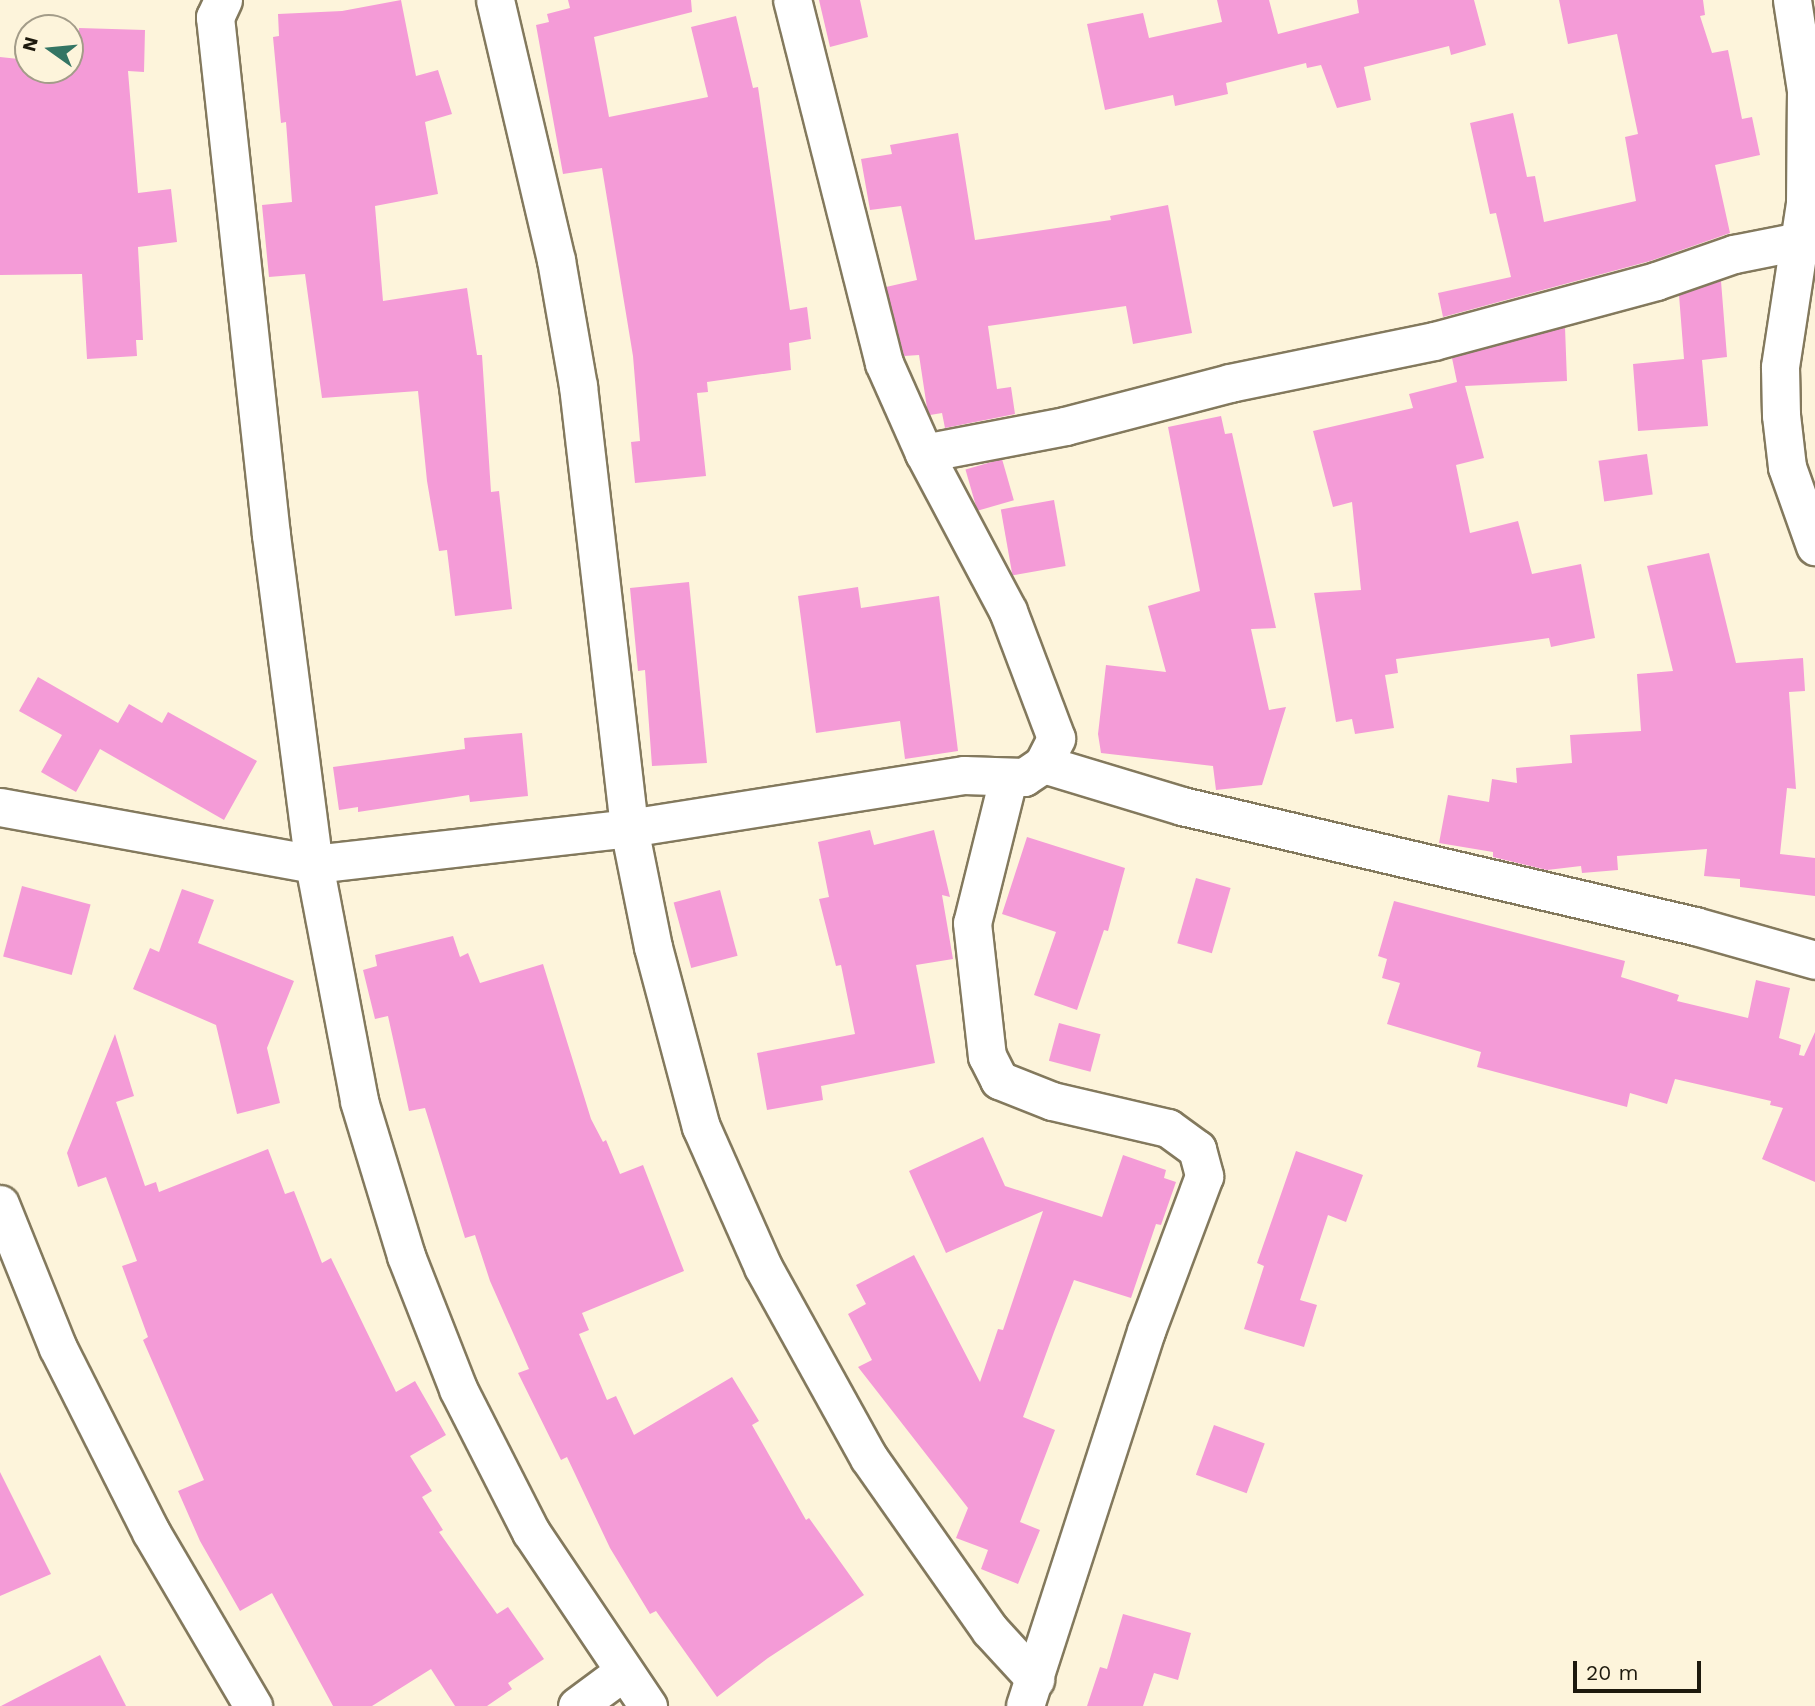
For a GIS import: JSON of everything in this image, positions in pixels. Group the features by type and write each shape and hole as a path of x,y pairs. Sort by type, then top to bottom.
{"street":[{"path":"223,0 215,17 271,535 314,864 359,1101 406,1256 458,1389 531,1532 648,1706"},
{"path":"495,0 556,260 578,386 629,828 653,947 701,1127 763,1267 869,1458 990,1630 1030,1693"},
{"path":"0,807 314,864 629,828 964,775 1008,779 1024,777 1043,764 1056,738 1008,611 924,453 884,363 792,0"},
{"path":"1792,0 1806,90 1810,189 1780,367 1781,415 1787,467 1815,546"},
{"path":"924,453 1065,426 1230,383 1434,341 1656,281 1734,254 1799,242"},
{"path":"1043,764 1182,806 1695,926 1815,960"},
{"path":"1008,779 972,923 987,1056 999,1080 1010,1085 1052,1101 1168,1128 1197,1149 1204,1176 1146,1331 1030,1693"},
{"path":"0,1204 83,1397 151,1532 253,1706"},
{"path":"577,1706 623,1672"}],"building":[{"path":"401,0 416,76 438,70 452,114 425,122 438,194 375,206 383,301 467,288 477,355 482,355 491,492 499,491 512,609 455,616 447,550 439,551 427,481 418,391 322,398 305,274 269,277 262,205 292,202 286,122 281,123 273,37 279,36 278,14 342,11"},
{"path":"568,0 691,0 692,12 594,37 609,117 708,97 691,27 736,16 753,88 758,87 790,310 807,307 811,339 789,343 791,370 707,382 708,392 697,393 706,476 635,483 631,442 640,441 633,356 602,168 563,174 536,25 549,22 547,14 570,8"},
{"path":"819,0 860,0 868,37 830,47"},
{"path":"1217,0 1269,0 1278,34 1359,13 1357,0 1474,0 1486,45 1451,55 1449,46 1364,67 1371,100 1337,108 1321,65 1307,68 1306,63 1226,83 1228,94 1175,106 1173,95 1105,110 1087,24 1143,13 1149,38 1222,22"},
{"path":"1559,0 1703,0 1705,15 1700,16 1712,53 1728,50 1742,119 1752,117 1760,155 1715,165 1730,233 1650,261 1443,317 1438,293 1511,277 1496,213 1490,214 1470,123 1513,113 1527,177 1535,176 1544,222 1636,201 1625,137 1638,134 1617,34 1568,44"},
{"path":"84,28 145,30 144,72 128,71 138,193 171,189 177,242 138,247 143,340 136,340 137,356 87,359 82,274 0,275 0,57 14,58 14,84 84,84"},
{"path":"958,133 975,240 1111,220 1110,216 1168,205 1192,333 1133,344 1126,306 988,326 997,389 1011,387 1015,414 945,428 942,413 930,415 927,408 919,355 904,356 886,287 917,280 901,206 870,210 861,159 892,154 890,145"},
{"path":"1721,281 1727,357 1702,360 1708,426 1638,431 1633,364 1684,359 1679,295"},
{"path":"1565,327 1567,381 1465,386 1484,458 1456,465 1470,533 1518,521 1532,574 1581,564 1595,638 1551,647 1549,638 1396,659 1398,673 1385,675 1394,728 1355,734 1352,719 1336,722 1314,593 1361,590 1352,502 1333,507 1313,431 1413,408 1409,394 1457,382 1452,358"},
{"path":"1221,416 1225,434 1232,433 1276,628 1251,629 1269,710 1286,707 1262,785 1216,790 1213,766 1101,753 1098,734 1106,665 1166,672 1148,606 1200,591 1168,427"},
{"path":"1647,454 1653,495 1604,501 1598,461"},
{"path":"1002,459 1014,500 977,511 965,469"},
{"path":"1054,500 1066,566 1012,575 1001,509"},
{"path":"1709,553 1736,663 1803,658 1805,691 1789,692 1796,789 1787,788 1780,854 1815,858 1815,896 1740,887 1740,879 1704,876 1707,849 1617,856 1618,870 1582,873 1581,866 1547,870 1493,857 1493,852 1439,843 1448,795 1489,802 1492,779 1517,783 1516,768 1572,763 1570,735 1641,731 1637,674 1673,671 1647,566"},
{"path":"689,582 707,763 652,766 645,670 638,671 630,588"},
{"path":"858,587 861,608 939,596 958,751 905,759 900,721 816,733 798,596"},
{"path":"38,677 118,723 129,704 162,723 168,712 257,761 224,820 100,749 76,792 41,772 62,735 19,711"},
{"path":"522,733 528,796 470,802 469,795 358,812 358,807 339,810 333,767 465,749 464,738"},
{"path":"870,830 874,845 934,830 950,897 942,895 953,959 916,965 935,1063 821,1086 823,1100 767,1110 757,1053 855,1034 841,965 836,966 819,899 829,897 818,842"},
{"path":"1027,837 1125,868 1108,931 1104,930 1077,1010 1034,995 1056,932 1002,914"},
{"path":"1196,878 1231,888 1212,953 1177,943"},
{"path":"22,886 91,904 72,975 3,957"},
{"path":"182,889 214,900 198,943 294,981 267,1048 280,1103 237,1114 216,1025 133,989 150,948 159,952"},
{"path":"720,890 738,956 691,968 674,902"},
{"path":"1394,901 1625,961 1621,977 1679,995 1677,1001 1748,1018 1756,980 1790,988 1779,1038 1801,1045 1799,1055 1804,1056 1815,1032 1815,1182 1762,1159 1783,1108 1770,1105 1771,1101 1675,1079 1667,1104 1630,1093 1627,1107 1477,1067 1481,1052 1387,1024 1400,983 1382,978 1387,959 1378,956"},
{"path":"453,936 460,957 468,953 480,983 543,964 591,1119 603,1142 606,1140 620,1174 643,1165 684,1271 582,1313 589,1330 579,1334 607,1400 616,1396 634,1435 732,1377 759,1421 752,1425 806,1520 809,1518 864,1595 768,1658 717,1697 656,1611 650,1614 610,1548 567,1457 561,1460 518,1373 529,1369 490,1281 475,1235 465,1238 425,1108 409,1111 388,1016 375,1019 363,970 377,966 375,955"},
{"path":"1059,1023 1101,1034 1090,1072 1049,1061"},
{"path":"115,1034 134,1096 116,1102 145,1186 156,1182 159,1192 268,1149 285,1194 294,1191 322,1263 331,1258 396,1392 415,1381 446,1435 410,1456 432,1491 422,1497 443,1530 439,1532 497,1614 508,1607 544,1659 508,1683 512,1689 487,1706 455,1706 431,1669 372,1706 333,1706 272,1593 240,1611 200,1541 178,1491 204,1480 143,1340 148,1337 122,1266 137,1261 106,1177 78,1187 67,1153"},
{"path":"983,1137 1005,1186 1102,1217 1123,1155 1166,1170 1164,1178 1176,1182 1161,1225 1156,1224 1131,1298 1074,1280 1023,1417 1055,1430 1020,1522 1040,1530 1018,1584 981,1569 988,1550 956,1538 968,1508 858,1367 872,1360 848,1314 866,1304 856,1285 914,1255 980,1382 998,1329 1003,1330 1043,1211 946,1253 909,1171"},
{"path":"1296,1151 1363,1175 1346,1222 1328,1215 1300,1300 1317,1305 1304,1347 1244,1329 1264,1266 1257,1263"},
{"path":"1214,1425 1265,1443 1247,1493 1196,1475"},
{"path":"0,1472 51,1574 0,1596"},
{"path":"1123,1614 1191,1633 1178,1680 1154,1673 1143,1706 1087,1706 1100,1667 1107,1669"},
{"path":"100,1655 126,1706 1,1706"}]}
